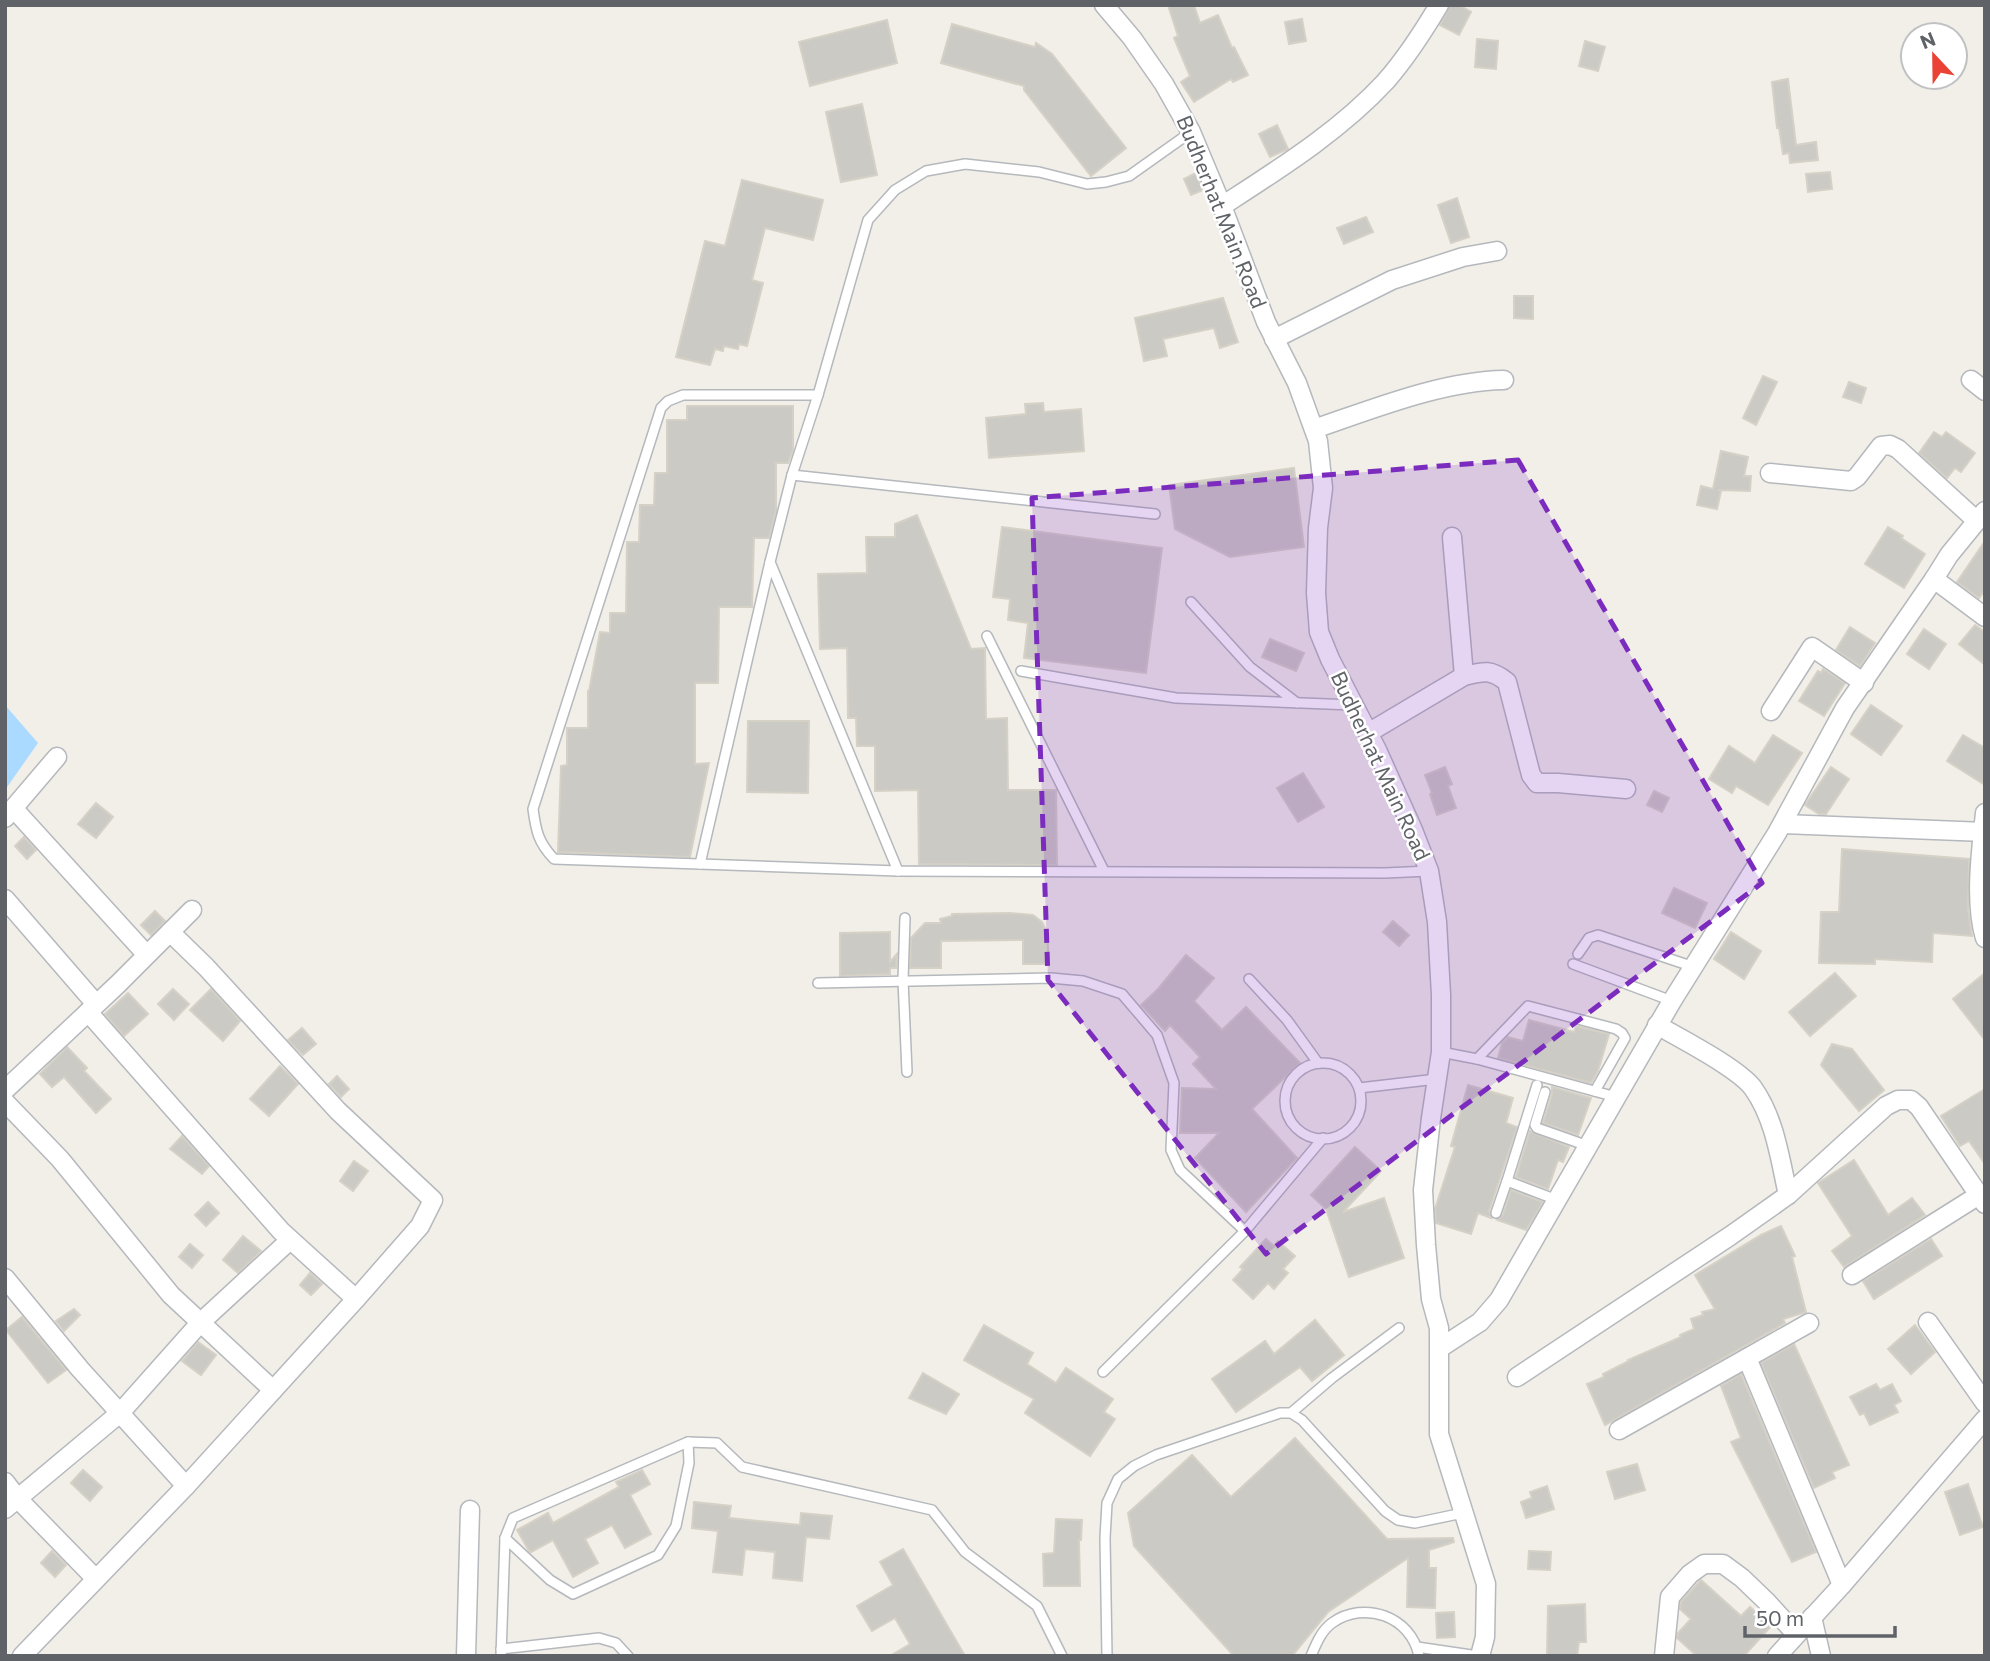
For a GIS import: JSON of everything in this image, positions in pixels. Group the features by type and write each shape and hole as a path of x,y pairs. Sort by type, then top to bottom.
{"street":[{"name":"Budherhat Main Road","path":"1104,5 1164,84 1191,132 1266,322 1297,383 1318,441 1323,488 1318,528 1316,593 1319,632 1413,830 1429,871 1437,922 1441,1052 1423,1190 1431,1299 1439,1328 1439,1434 1486,1584 1485,1637 1479,1656"},
{"path":"1222,206 1301,155 1377,89 1423,32 1438,5"},
{"path":"1274,339 1392,280 1463,257 1497,251"},
{"path":"1314,429 1444,388 1480,380 1504,380"},
{"path":"1440,1348 1480,1322 1499,1300 1657,1025 1783,824 1845,708 1949,555 1981,516 1890,445 1881,446 1851,481 1769,473"},
{"path":"1452,537 1464,676"},
{"path":"1934,579 1985,617"},
{"path":"1771,712 1812,647 1864,683"},
{"path":"1368,733 1464,676 1481,671 1496,673 1507,682 1531,775 1537,783 1626,789"},
{"path":"57,757 10,813 146,954"},
{"path":"1783,824 1984,826 1979,905 1980,923 1985,938"},
{"path":"5,899 92,1008 290,1240 356,1299"},
{"path":"5,1090 192,910"},
{"path":"22,1656 186,1486 356,1299 420,1226 433,1200 338,1111 206,967 170,932"},
{"path":"1657,1025 1728,1067 1751,1085 1767,1112 1776,1139 1788,1195"},
{"path":"1517,1377 1788,1195 1886,1106 1898,1100 1911,1100 1919,1107 1982,1200 1852,1275"},
{"path":"5,1102 60,1159 171,1295 273,1390"},
{"path":"12,1504 120,1413 200,1322 290,1240"},
{"path":"5,1278 80,1369 186,1486"},
{"path":"1928,1322 1985,1403"},
{"path":"1619,1430 1809,1323"},
{"path":"1747,1358 1842,1585"},
{"path":"1777,1656 1985,1419"},
{"path":"5,1482 12,1504 95,1578"},
{"path":"466,1656 470,1510"},
{"path":"1664,1656 1670,1597 1690,1574 1704,1564 1723,1564 1742,1578 1796,1634"},
{"path":"1812,1617 1821,1656"}],"lane":[{"path":"700,864 792,475 818,396 868,220 895,190 926,170 965,164 1039,172 1087,184 1106,182 1129,176 1191,132"},
{"path":"818,396 683,395 668,401 661,408 533,809 537,834 544,849 554,859 898,871 1429,871"},
{"path":"792,475 1155,514"},
{"path":"771,562 898,871"},
{"path":"1191,602 1250,667 1297,703"},
{"path":"987,636 1104,872"},
{"path":"1021,671 1175,698 1353,705"},
{"path":"905,918 903,980 907,1072"},
{"path":"1578,954 1590,938 1598,935 1694,967"},
{"path":"1573,964 1672,1001"},
{"path":"818,983 1051,978 1083,981 1122,995 1157,1035 1174,1083 1171,1150 1180,1170 1245,1231"},
{"path":"1249,979 1287,1020 1318,1063"},
{"path":"1477,1059 1528,1006 1616,1029 1625,1038 1595,1091"},
{"path":"1441,1052 1477,1059 1616,1097"},
{"path":"1318,1063 1331,1063 1343,1068 1353,1077 1361,1100 1359,1112 1346,1131 1324,1139 1300,1131 1286,1110 1285,1097 1295,1074 1318,1063"},
{"path":"1359,1088 1437,1079"},
{"path":"1496,1213 1541,1088 1535,1125 1537,1128 1588,1146"},
{"path":"1103,1371 1245,1231 1324,1139"},
{"path":"1507,1181 1557,1200"},
{"path":"1291,1413 1332,1378 1399,1328"},
{"path":"1107,1656 1107,1503 1118,1479 1156,1455 1280,1413 1291,1413 1303,1420 1385,1511 1398,1520 1415,1523 1463,1513"},
{"path":"505,1538 550,1580 573,1594 658,1555 676,1526 689,1464 688,1442"},
{"path":"628,1656 616,1643 598,1638 501,1653 505,1538 513,1518 688,1442 717,1443 741,1467 932,1510 965,1552 1037,1606 1062,1656"},
{"path":"1311,1656 1318,1639 1330,1625 1346,1615 1364,1612 1382,1614 1398,1622 1411,1635 1418,1652 1479,1656"}],"highlighted area":[{"path":"1518,460 1762,883 1266,1254 1048,980 1032,498"}],"water":[{"path":"5,705 38,743 5,790"}],"building":[{"path":"1168,5 1194,5 1200,23 1218,15 1232,48 1234,47 1248,75 1233,82 1231,79 1194,102 1181,82 1190,76 1174,38 1178,36"},
{"path":"1450,5 1459,5 1471,12 1459,35 1440,25"},
{"path":"1302,19 1306,41 1289,44 1285,22"},
{"path":"887,20 897,63 810,86 799,42"},
{"path":"952,24 1035,47 1036,43 1052,54 1126,148 1091,176 1024,90 1024,86 941,63"},
{"path":"1477,39 1498,41 1496,69 1475,67"},
{"path":"1585,41 1605,47 1598,71 1579,66"},
{"path":"1788,79 1796,145 1816,142 1818,160 1790,163 1789,153 1783,154 1772,82"},
{"path":"862,104 877,175 841,182 826,112"},
{"path":"1277,125 1288,149 1270,157 1259,134"},
{"path":"1830,172 1832,189 1808,192 1806,174"},
{"path":"1196,173 1203,190 1191,195 1184,179"},
{"path":"742,180 823,200 813,240 765,228 752,280 763,283 747,346 739,344 738,349 724,346 723,351 715,349 710,365 676,357 705,241 725,246"},
{"path":"1457,198 1469,237 1451,243 1438,205"},
{"path":"1366,217 1373,232 1344,244 1337,228"},
{"path":"1514,296 1533,296 1533,319 1514,318"},
{"path":"1223,298 1238,342 1220,348 1214,328 1163,339 1167,356 1144,361 1135,318"},
{"path":"1763,376 1777,382 1756,425 1743,418"},
{"path":"1849,382 1866,388 1861,403 1843,397"},
{"path":"1043,403 1044,412 1081,409 1084,451 989,458 986,418 1026,414 1025,404"},
{"path":"687,406 793,406 793,450 788,463 776,463 776,511 769,538 754,538 752,607 719,607 718,683 695,683 695,764 709,763 690,857 558,852 561,766 567,765 567,728 588,728 588,691 600,632 610,633 610,613 626,613 627,542 639,542 640,505 654,505 655,473 667,473 667,420 687,420"},
{"path":"1934,432 1942,437 1946,432 1975,453 1961,472 1955,468 1947,478 1919,453"},
{"path":"1721,451 1748,457 1744,476 1751,476 1750,491 1718,490 1721,491 1717,509 1697,505 1701,486 1713,489"},
{"path":"1294,468 1304,547 1230,557 1175,529 1169,485"},
{"path":"917,515 971,649 985,648 986,719 1007,718 1008,790 1056,790 1057,865 919,864 918,790 875,791 875,746 857,746 856,718 848,718 847,648 820,649 818,574 867,573 866,537 895,537 895,524"},
{"path":"1002,527 1162,548 1146,673 1024,658 1028,623 1008,620 1010,599 993,597"},
{"path":"1888,527 1925,554 1904,588 1865,564"},
{"path":"1985,541 1985,590 1979,598 1957,582"},
{"path":"1975,625 1985,632 1985,665 1959,644"},
{"path":"1850,627 1875,643 1860,666 1836,650"},
{"path":"1924,629 1946,644 1929,669 1907,654"},
{"path":"1270,639 1304,653 1296,671 1262,657"},
{"path":"1823,669 1845,683 1824,716 1799,701 1818,671 1821,673"},
{"path":"1871,705 1902,726 1881,755 1851,734"},
{"path":"748,721 809,721 808,793 747,792"},
{"path":"1773,735 1802,753 1768,805 1736,786 1732,793 1709,779 1729,746 1755,763"},
{"path":"1963,735 1985,748 1985,785 1947,761"},
{"path":"1445,767 1452,784 1448,786 1456,808 1437,815 1425,775"},
{"path":"1831,767 1849,779 1826,814 1819,814 1805,805"},
{"path":"1303,773 1324,807 1298,822 1277,788"},
{"path":"1654,791 1669,798 1662,812 1647,805"},
{"path":"96,803 113,817 96,838 78,824"},
{"path":"24,837 36,850 27,859 15,846"},
{"path":"1842,849 1969,859 1968,909 1972,936 1933,933 1932,962 1875,959 1875,964 1819,963 1821,912 1839,912"},
{"path":"1674,888 1707,903 1695,928 1662,913"},
{"path":"155,911 165,921 151,935 141,925"},
{"path":"952,914 1033,915 1042,922 1047,932 1049,964 1023,964 1023,940 941,941 941,968 910,968 911,938 925,923 941,923 940,919"},
{"path":"1393,921 1409,935 1399,946 1383,932"},
{"path":"890,932 890,962 897,954 896,968 890,968 890,974 840,976 840,933"},
{"path":"1731,932 1761,951 1744,979 1714,959"},
{"path":"1186,955 1214,978 1194,1001 1222,1030 1246,1007 1300,1063 1252,1109 1297,1158 1246,1212 1195,1158 1219,1133 1180,1133 1182,1088 1216,1089 1193,1064 1200,1057 1170,1025 1165,1031 1141,1005"},
{"path":"1835,973 1856,996 1810,1036 1789,1012"},
{"path":"1985,973 1985,1040 1953,999"},
{"path":"173,989 189,1004 174,1020 158,1004"},
{"path":"211,989 240,1021 223,1041 190,1010"},
{"path":"128,993 148,1014 124,1036 105,1014"},
{"path":"1529,1020 1574,1032 1576,1026 1609,1034 1598,1071 1591,1083 1498,1058 1502,1043 1508,1037 1523,1041"},
{"path":"302,1028 316,1044 303,1055 288,1040"},
{"path":"1832,1044 1852,1049 1884,1090 1859,1111 1821,1065"},
{"path":"67,1047 87,1068 84,1071 111,1099 96,1113 64,1077 52,1087 40,1074"},
{"path":"280,1066 298,1084 269,1116 250,1099"},
{"path":"337,1076 349,1089 341,1097 329,1084"},
{"path":"1468,1085 1513,1098 1506,1123 1517,1127 1489,1211 1491,1218 1478,1213 1471,1234 1436,1223 1435,1209 1455,1147 1451,1146"},
{"path":"1552,1087 1591,1098 1578,1135 1543,1123"},
{"path":"1985,1089 1985,1164 1969,1141 1960,1146 1941,1116"},
{"path":"1530,1131 1569,1147 1563,1162 1558,1160 1548,1189 1516,1177"},
{"path":"182,1136 209,1166 202,1174 170,1149"},
{"path":"1355,1147 1381,1171 1343,1212 1384,1198 1404,1258 1349,1277 1326,1209 1311,1195"},
{"path":"1854,1160 1888,1215 1912,1198 1925,1215 1844,1267 1832,1251 1852,1236 1818,1183"},
{"path":"354,1161 368,1171 353,1191 340,1181"},
{"path":"1511,1190 1543,1202 1526,1230 1497,1220 1503,1215"},
{"path":"208,1202 219,1213 206,1226 195,1215"},
{"path":"1781,1226 1795,1256 1792,1257 1806,1312 1783,1319 1785,1323 1605,1425 1587,1384 1604,1377 1603,1374 1628,1360 1694,1329 1691,1319 1703,1315 1702,1312 1715,1309 1695,1275"},
{"path":"243,1236 261,1251 238,1273 223,1260"},
{"path":"1266,1239 1274,1246 1278,1241 1295,1256 1283,1269 1288,1273 1274,1289 1268,1283 1253,1299 1233,1280 1243,1269 1240,1267"},
{"path":"1931,1239 1942,1256 1874,1299 1863,1281"},
{"path":"190,1244 203,1255 192,1268 179,1257"},
{"path":"310,1273 322,1284 311,1295 300,1285"},
{"path":"74,1309 80,1315 64,1331 56,1321"},
{"path":"22,1317 66,1370 48,1383 6,1330"},
{"path":"1315,1320 1344,1355 1312,1381 1300,1367 1236,1412 1212,1379 1265,1341 1274,1354"},
{"path":"984,1325 1033,1353 1027,1364 1056,1383 1066,1368 1113,1399 1104,1412 1115,1419 1090,1456 1025,1413 1034,1399 964,1360"},
{"path":"1915,1325 1935,1352 1911,1374 1888,1349"},
{"path":"198,1342 216,1355 201,1375 182,1361"},
{"path":"1794,1344 1849,1465 1832,1472 1835,1478 1814,1488 1761,1363"},
{"path":"923,1373 959,1394 946,1414 909,1398"},
{"path":"1741,1374 1816,1552 1792,1562 1731,1442 1741,1438 1721,1386"},
{"path":"1876,1384 1880,1390 1892,1384 1901,1401 1894,1405 1898,1412 1870,1425 1864,1413 1860,1415 1850,1397"},
{"path":"1295,1438 1387,1539 1453,1538 1454,1542 1429,1550 1429,1568 1436,1568 1435,1608 1407,1607 1408,1558 1328,1612 1292,1656 1234,1656 1134,1546 1128,1513 1192,1455 1231,1497"},
{"path":"1637,1464 1645,1490 1615,1499 1607,1472"},
{"path":"83,1470 102,1487 90,1501 71,1483"},
{"path":"642,1470 650,1484 630,1495 651,1534 625,1548 612,1525 585,1539 598,1563 573,1577 553,1540 529,1551 517,1530 548,1513 553,1523 619,1487 616,1482"},
{"path":"1968,1484 1983,1527 1960,1535 1945,1492"},
{"path":"1547,1486 1554,1509 1526,1518 1521,1502 1532,1498 1530,1492"},
{"path":"694,1502 731,1506 729,1518 800,1525 801,1513 832,1516 829,1539 806,1537 802,1581 773,1578 775,1552 745,1549 742,1575 713,1572 718,1531 692,1528"},
{"path":"1056,1519 1082,1520 1079,1540 1080,1586 1044,1586 1043,1554 1054,1553"},
{"path":"903,1549 965,1656 890,1656 910,1644 895,1618 872,1631 857,1606 893,1585 880,1562"},
{"path":"52,1551 66,1565 55,1577 41,1563"},
{"path":"1529,1551 1551,1552 1550,1570 1528,1569"},
{"path":"1701,1580 1741,1616 1750,1607 1771,1626 1744,1656 1697,1656 1677,1638 1678,1633 1691,1619 1680,1609 1681,1602"},
{"path":"1585,1604 1586,1642 1579,1642 1577,1656 1547,1656 1548,1606"},
{"path":"1454,1612 1455,1637 1437,1638 1436,1613"}]}
